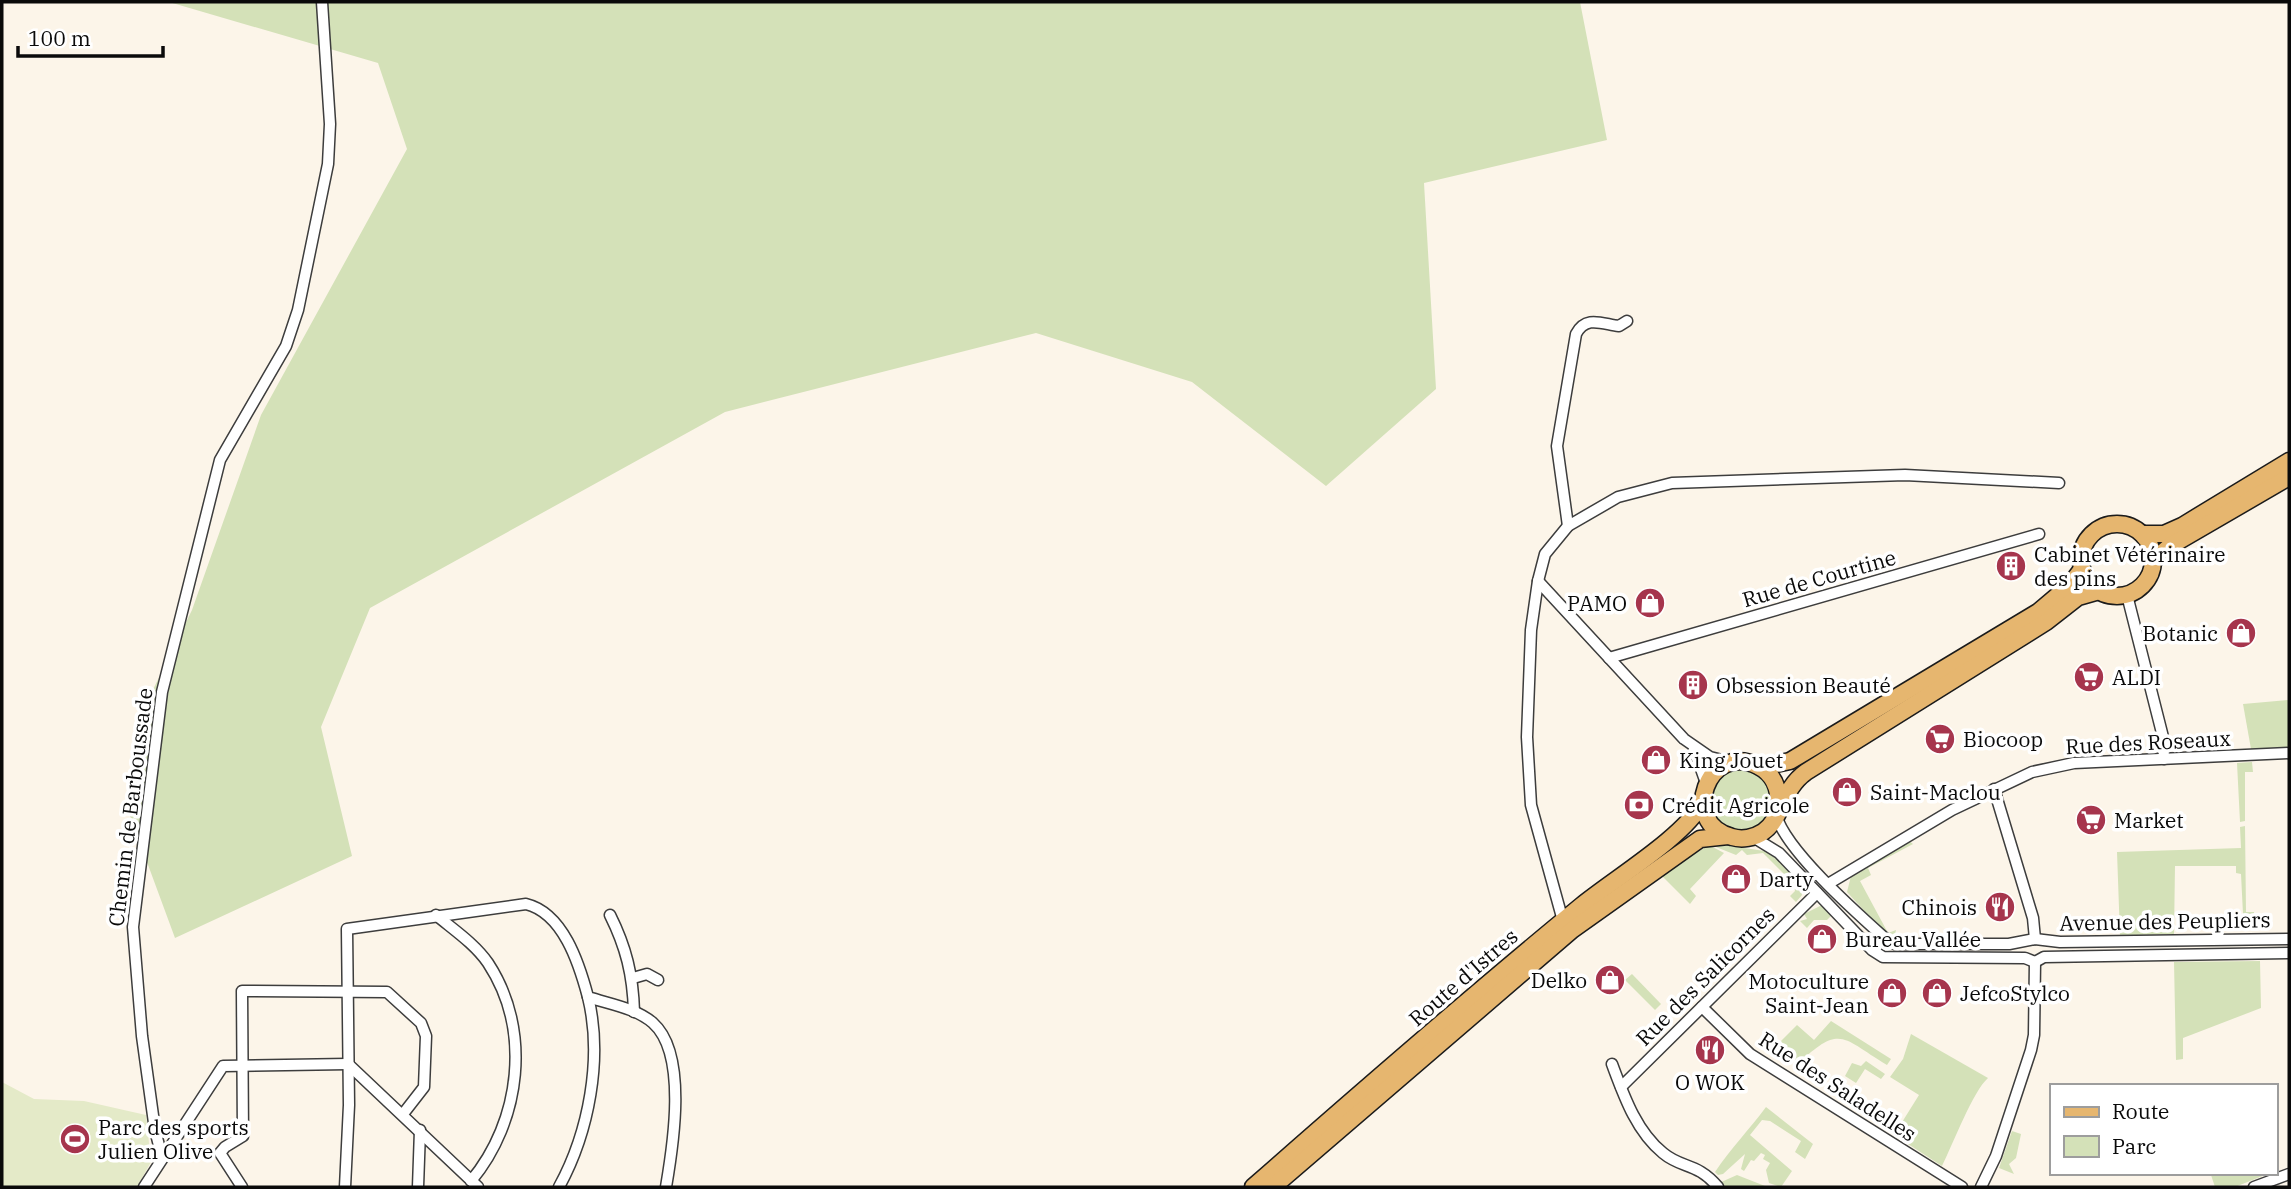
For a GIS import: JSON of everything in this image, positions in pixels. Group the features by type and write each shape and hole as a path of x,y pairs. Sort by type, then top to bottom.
{"main road":[{"path":"2143,534 2153,551 2154,560 2149,578 2136,592 2117,596 2092,586 2082,569 2082,550 2086,541 2099,528 2108,524 2127,525 2143,534 2164,534 2182,526 2289,461"},
{"path":"2154,560 2170,546 2289,477"},
{"path":"1761,767 1790,761 2038,612 2070,585 2082,569"},
{"path":"1778,810 1776,783 1761,767 1740,760 1730,762 1716,770 1706,783 1702,803 1713,827 1728,836 1753,836 1762,832 1778,810 1789,786 1806,772 2046,622 2078,597 2099,591"},
{"name":"Route d'Istres","path":"1253,1187 1563,921 1690,822 1702,803"},
{"name":"Route d'Istres","path":"1273,1187 1572,930 1700,839 1728,836"}],"street":[{"name":"Chemin de Barboussade","path":"162,1157 155,1130 134,965 134,898 164,682 217,472 246,412 286,346 301,297 328,164 329,110 321,2"},
{"path":"1568,526 1558,446 1576,334 1581,325 1590,320 1619,326 1627,321"},
{"path":"1563,921 1542,849 1530,791 1527,737 1531,630 1538,581 1545,554 1568,526 1618,497 1672,483 1905,475 2059,483"},
{"name":"Rue de Courtine","path":"1609,658 2039,534"},
{"path":"1538,581 1694,748 1706,783"},
{"path":"2127,595 2163,737 2164,760"},
{"path":"1694,748 1730,762"},
{"name":"Rue des Roseaux","path":"1828,884 1868,858 1994,789 2032,772 2074,763 2289,753"},
{"path":"1981,1187 1996,1156 2034,1035 2033,918 1994,789"},
{"name":"Avenue des Peupliers","path":"1778,810 1780,828 1828,884 1888,942 1895,944 2289,939"},
{"name":"Avenue des Peupliers","path":"1753,836 1779,853 1871,950 1883,957 2035,959 2289,953"},
{"name":"Rue des Salicornes","path":"1621,1087 1817,893"},
{"path":"345,1187 347,929 526,904 540,907 552,917 564,936 588,997 594,1022 593,1073 583,1129 559,1187"},
{"path":"144,1187 223,1066 348,1064 474,1184 486,1163 508,1110 515,1085 513,1024 488,962 468,941 436,915"},
{"path":"610,915 625,945 633,978 634,1012"},
{"name":"Avenue des Peupliers","path":"2034,942 2046,952 2035,959"},
{"path":"633,978 647,974 657,980"},
{"path":"242,1187 220,1153 243,1136 242,991 348,989 387,992 421,1023 426,1036 424,1087 403,1114"},
{"path":"588,997 634,1012 652,1022 662,1033 673,1072 674,1130 666,1187"},
{"name":"Rue des Saladelles","path":"1702,1007 1749,1054 1962,1187"},
{"path":"1612,1064 1633,1116 1662,1152 1694,1166 1718,1187"},
{"path":"418,1187 419,1130"},
{"path":"2255,1187 2289,1174"}],"green space":[{"path":"169,2 1580,2 1607,140 1424,183 1436,389 1326,486 1192,382 1036,333 725,412 370,608 321,727 352,856 175,938 130,816 144,708 192,610 261,415 407,149 378,63"},
{"path":"2289,700 2289,747 2251,749 2243,704"},
{"path":"2252,762 2253,772 2245,772 2245,821 2240,822 2237,763"},
{"path":"1742,769 1760,775 1768,783 1774,801 1768,819 1760,827 1742,833 1724,827 1716,819 1710,801 1716,783 1724,775"},
{"path":"2245,826 2246,912 2254,914 2243,914 2241,874 2236,873 2236,866 2175,866 2174,934 2120,936 2117,852 2241,848 2240,827"},
{"path":"1908,840 1913,844 1868,868 1871,875 1860,881 1888,933 1896,930 1894,939 1886,935 1847,892 1851,876"},
{"path":"1709,845 1724,853 1690,889 1696,896 1690,904 1661,875"},
{"path":"1711,845 1772,852 1800,881 1802,895 1796,902 1790,896 1795,891 1794,884 1763,853 1747,855 1742,850 1736,855"},
{"path":"1822,905 1831,916 1827,920 1814,920 1807,928 1800,921 1807,919 1804,914"},
{"path":"2260,961 2261,1008 2183,1038 2183,1059 2176,1060 2174,962"},
{"path":"1632,974 1661,1004 1655,1010 1625,980"},
{"path":"1831,1021 1891,1059 1887,1065 1842,1039 1824,1043 1799,1063 1775,1047 1797,1025 1814,1040"},
{"path":"1911,1034 1988,1078 1970,1106 1942,1166 1894,1135 1919,1095 1890,1077 1903,1059"},
{"path":"1866,1061 1885,1074 1881,1079 1865,1069 1856,1083 1845,1076 1852,1063 1861,1066"},
{"name":"Parc des sports Julien Olive","path":"2,1082 34,1099 84,1101 146,1115 151,1162 137,1187 2,1187"},
{"path":"1766,1107 1813,1144 1805,1159 1795,1152 1801,1141 1770,1121 1762,1120 1750,1135 1792,1171 1781,1187 1769,1183 1766,1170 1770,1163 1763,1159 1765,1155 1761,1153 1754,1161 1751,1160 1744,1171 1741,1169 1745,1154 1723,1174 1718,1175 1715,1172 1721,1163"},
{"path":"2012,1131 2021,1134 2016,1158 2009,1164 2014,1174 1999,1168"},
{"path":"1737,1175 1765,1187 1722,1187 1719,1183"},
{"path":"2211,1175 2265,1175 2235,1187 2215,1187"}],"place":[{"name":"Cabinet Vétérinaire des pins","path":"2011,566"},
{"name":"PAMO","path":"1650,603"},
{"name":"Botanic","path":"2241,633"},
{"name":"ALDI","path":"2089,677"},
{"name":"Obsession Beauté","path":"1693,685"},
{"name":"Biocoop","path":"1940,739"},
{"name":"King Jouet","path":"1656,760"},
{"name":"Saint-Maclou","path":"1847,792"},
{"name":"Crédit Agricole","path":"1639,805"},
{"name":"Market","path":"2091,820"},
{"name":"Darty","path":"1736,879"},
{"name":"Chinois","path":"2000,907"},
{"name":"Bureau Vallée","path":"1822,939"},
{"name":"Delko","path":"1610,980"},
{"name":"Motoculture Saint-Jean","path":"1892,993"},
{"name":"JefcoStylco","path":"1937,993"},
{"name":"O WOK","path":"1710,1050"},
{"name":"Parc des sports Julien Olive","path":"75,1139"}]}
